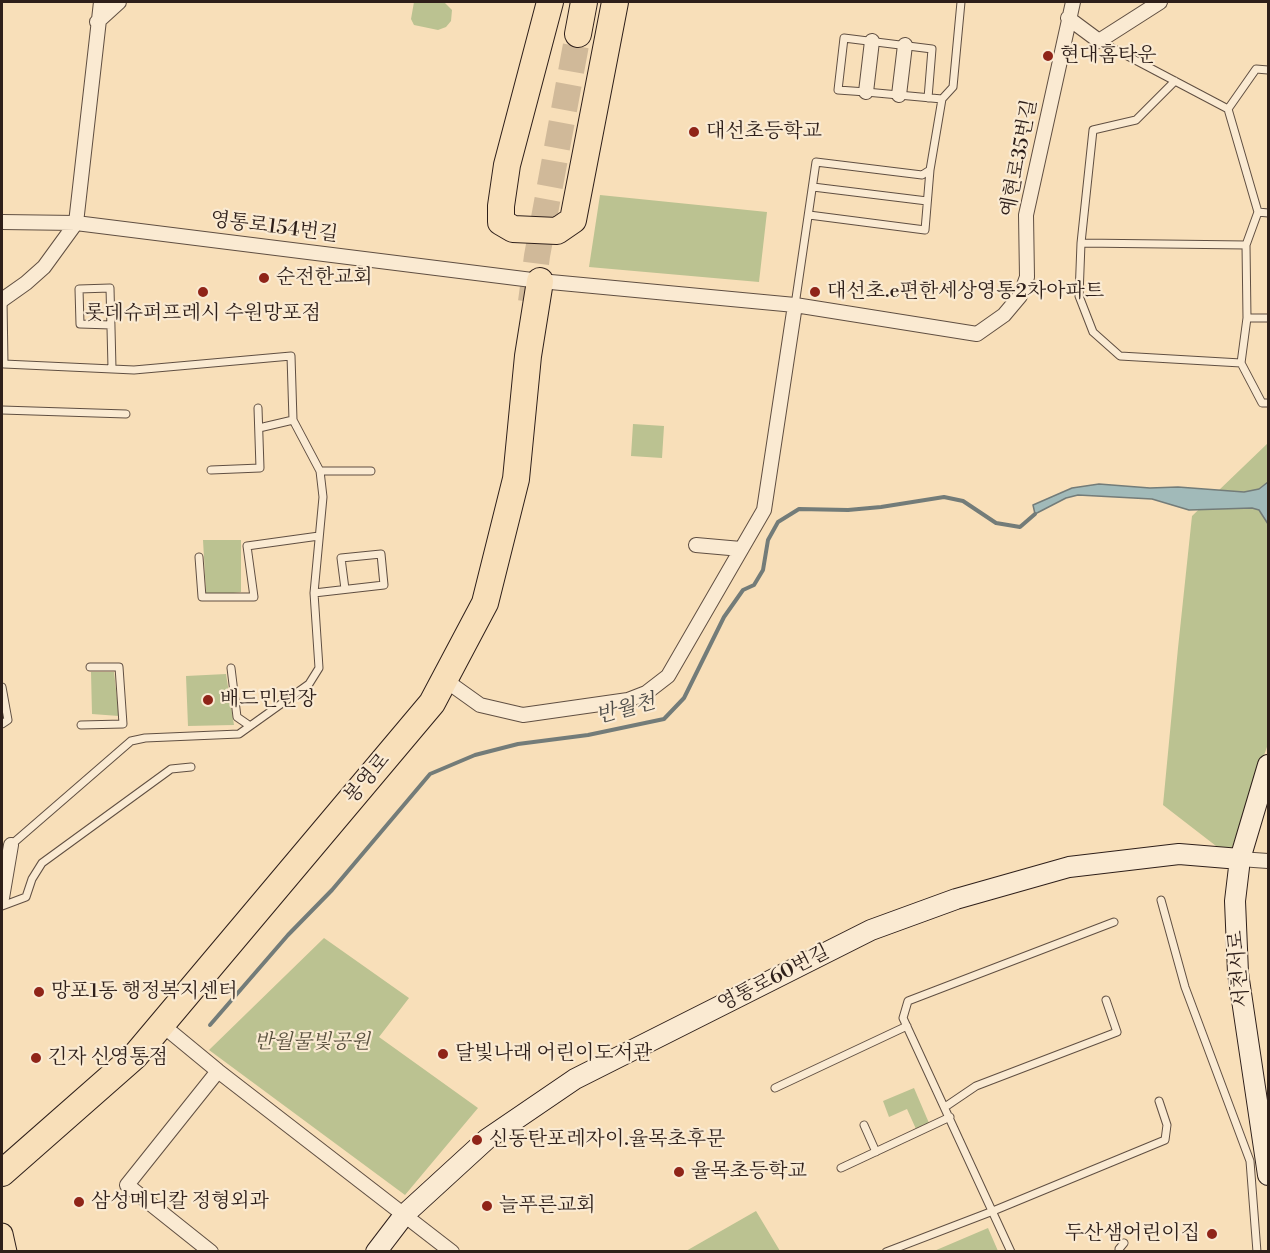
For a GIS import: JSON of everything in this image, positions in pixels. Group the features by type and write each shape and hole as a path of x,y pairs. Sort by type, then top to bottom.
{"highway":[{"path":"550,2 507,165 501,222 513,229 557,231 573,220 615,2"},
{"path":"578,34 584,2"},
{"name":"봉영로","path":"5,1171 135,1056 432,703 485,603 516,478 528,356 540,281"}],"main road":[{"path":"2,1234 6,1251"}],"street":[{"path":"95,2 97,22"},
{"path":"2,300 44,267 76,223 101,2"},
{"path":"97,22 119,2"},
{"name":"예현로35번길","path":"540,281 795,305 977,334 1004,315 1020,296 1027,277 1026,214 1073,2"},
{"path":"1068,18 1099,42 1161,2"},
{"path":"866,93 872,41"},
{"path":"899,95 905,45"},
{"name":"영통로154번길","path":"2,222 76,223 540,281"},
{"path":"445,680 480,705 523,715 628,700 646,693 668,676 764,510 795,305"},
{"path":"696,544 741,549"},
{"name":"서천서로","path":"1269,765 1239,859 1236,901 1238,973 1269,1175"},
{"path":"2,898 11,845"},
{"name":"영통로60번길","path":"376,1251 405,1214 487,1139 575,1079 871,930 956,899 1069,867 1179,854 1239,859"},
{"path":"1239,859 1269,861"},
{"path":"161,1024 218,1071 452,1251"},
{"path":"211,1251 127,1185 218,1071"}],"lane":[{"path":"809,214 924,230 930,170 942,99 953,87 962,2"},
{"path":"928,98 932,49 844,38 838,90 866,93 899,95 928,98 942,99"},
{"path":"1099,42 1228,109 1258,212 1245,245 1247,318 1241,363 1262,403 1269,403"},
{"path":"1228,109 1256,69 1269,70"},
{"path":"1175,81 1136,120 1093,130 1081,243 1079,296 1093,332 1120,356 1241,363"},
{"path":"795,305 816,162 921,175 930,170"},
{"path":"813,187 927,201"},
{"path":"1258,212 1269,213"},
{"path":"1081,243 1245,245"},
{"path":"111,325 80,324 79,289 110,288 111,325 112,368"},
{"path":"2,300 4,364 134,370 291,356 293,420 320,471 323,497 314,593 319,668 309,684 239,734 145,738 131,741 11,845"},
{"path":"1247,318 1269,318"},
{"path":"212,470 260,468 258,408"},
{"path":"2,410 126,414"},
{"path":"259,428 293,420"},
{"path":"320,471 371,471"},
{"path":"199,557 202,597 254,597 247,546 320,536"},
{"path":"314,593 384,585 381,554 341,558 345,589"},
{"path":"81,725 123,724 119,667 90,668"},
{"path":"231,668 237,717 250,726"},
{"path":"2,687 8,720 2,724"},
{"path":"2,906 26,897 32,879 42,863 171,769 191,767"},
{"path":"1161,900 1185,987 1250,1161 1257,1251"},
{"path":"1011,1251 903,1018 909,1001 1114,922"},
{"path":"945,1107 976,1086 1117,1032 1106,1000"},
{"path":"775,1088 907,1026"},
{"path":"886,1251 993,1211 1165,1140 1167,1125 1159,1101"},
{"path":"841,1168 950,1117"},
{"path":"864,1125 876,1152"},
{"path":"1119,1251 1124,1243"}],"green space":[{"path":"414,2 444,2 452,10 451,21 446,27 438,30 414,25 411,19"},
{"path":"600,195 767,212 759,282 589,267"},
{"path":"633,424 664,426 662,458 631,456"},
{"path":"1268,443 1268,744 1229,856 1163,805 1192,516"},
{"path":"203,540 241,540 241,592 210,596 206,593"},
{"path":"91,672 114,672 119,716 92,714"},
{"name":"배드민턴장","path":"226,674 234,725 188,726 186,676"},
{"name":"반월물빛공원","path":"324,938 409,998 379,1037 478,1108 405,1195 209,1050"},
{"path":"914,1088 929,1123 916,1129 907,1109 889,1117 883,1101"},
{"path":"756,1211 780,1251 686,1251"},
{"path":"988,1228 998,1251 934,1251"}],"water":[{"path":"1268,482 1268,524 1259,510 1252,508 1189,510 1152,499 1078,495 1066,498 1035,514 1033,505 1072,488 1099,484 1244,492 1259,489"}],"waterway":[{"name":"반월천","path":"210,1025 288,935 332,890 430,774 475,755 518,744 588,735 664,719 684,698 724,617 743,590 754,585 763,570 768,540 778,522 799,509 848,510 944,497 963,501 996,523 1020,527 1035,514"}],"tunnel":[{"path":"531,302 537,256 578,34"}],"place":[{"name":"현대홈타운","path":"1048,56"},
{"name":"대선초등학교","path":"694,132"},
{"name":"순전한교회","path":"264,278"},
{"name":"롯데슈퍼프레시 수원망포점","path":"203,292"},
{"name":"대선초.e편한세상영통2차아파트","path":"815,292"},
{"name":"배드민턴장","path":"208,700"},
{"name":"망포1동 행정복지센터","path":"39,992"},
{"name":"달빛나래 어린이도서관","path":"443,1054"},
{"name":"긴자 신영통점","path":"36,1058"},
{"name":"신동탄포레자이.율목초후문","path":"477,1140"},
{"name":"율목초등학교","path":"679,1172"},
{"name":"삼성메디칼 정형외과","path":"79,1202"},
{"name":"늘푸른교회","path":"487,1206"},
{"name":"두산샘어린이집","path":"1212,1234"}]}
